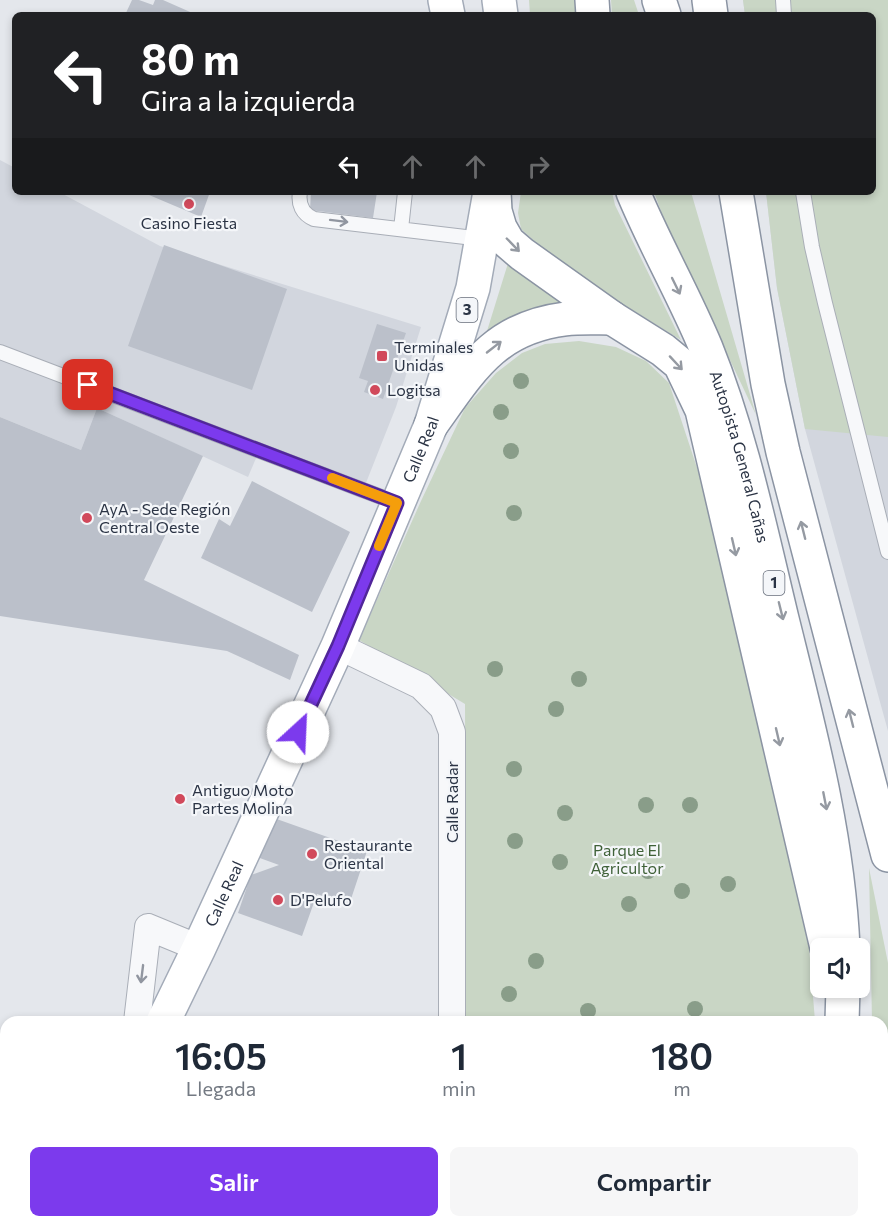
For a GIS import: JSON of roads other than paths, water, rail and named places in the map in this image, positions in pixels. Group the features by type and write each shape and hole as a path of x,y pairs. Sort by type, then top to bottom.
{"main road":[{"name":"Calle Real","path":"166,1016 338,646 431,425 473,288 491,195"},
{"path":"492,195 500,228 508,242 612,318 663,350 680,364 702,410 825,938"},
{"name":"Autopista General Cañas","path":"634,195 650,234 705,347 731,417 818,763 835,852 843,938"},
{"path":"715,195 768,384"},
{"path":"736,195 768,384 783,452 888,855"},
{"path":"431,425 475,364 496,345 540,324 566,319 612,318"}],"street":[{"name":"Calle Radar","path":"338,646 421,686 443,708 452,732 452,1016"},
{"path":"138,1016 148,927 199,948"}],"lane":[{"path":"300,195 301,208 307,216 314,219 482,239"},
{"path":"400,229 405,195"},
{"path":"803,195 812,247 825,303 888,552"},
{"path":"0,352 397,503"}],"place":[{"name":"Casino Fiesta","path":"189,204"},
{"name":"Terminales Unidas","path":"382,356"},
{"name":"Logitsa","path":"375,390"},
{"name":"AyA - Sede Región Central Oeste","path":"87,518"},
{"name":"Antiguo Moto Partes Molina","path":"180,799"},
{"name":"Restaurante Oriental","path":"312,854"},
{"name":"D'Pelufo","path":"278,900"}],"park label":[{"name":"Parque El Agricultor","path":"627,859"}]}
